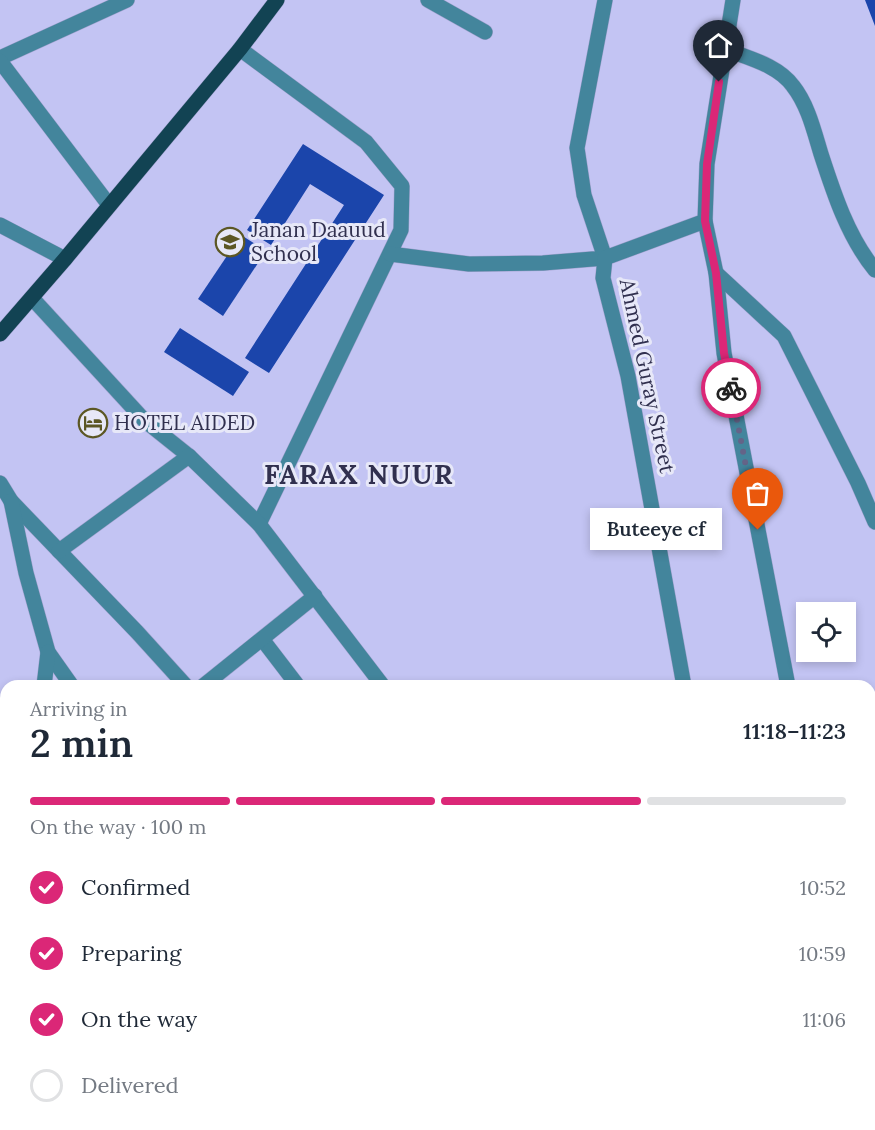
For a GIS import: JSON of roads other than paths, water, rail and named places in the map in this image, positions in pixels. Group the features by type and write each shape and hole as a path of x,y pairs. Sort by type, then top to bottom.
{"main road":[{"path":"0,334 240,49 277,0"}],"street":[{"path":"109,205 0,59 127,0"},
{"path":"390,254 469,264 543,263 605,258 584,195 577,148 605,0"},
{"path":"733,0 707,164 705,221 716,273 724,353 787,680"},
{"path":"438,3 484,32"},
{"path":"240,49 366,142 402,186 401,230 259,524"},
{"path":"725,49 772,68 793,85 809,117 834,194 863,256 875,270"},
{"name":"Ahmed Guray Street","path":"683,680 628,376 603,278 605,258 705,221"},
{"path":"0,225 65,259"},
{"path":"716,273 784,336 843,451 875,522"},
{"path":"32,298 144,420 189,456 259,524 378,680"},
{"path":"59,551 189,456"},
{"path":"0,483 11,501 181,680"},
{"path":"11,501 26,573 48,652 68,680"},
{"path":"211,680 315,596"},
{"path":"262,639 293,680"},
{"path":"45,680 48,652"}],"place":[{"name":"Janan Daauud School","path":"230,242"},
{"name":"HOTEL AIDED","path":"93,423"},
{"name":"Buteeye cf","path":"758,530"}],"district":[{"name":"FARAX NUUR","path":"359,475"}]}
